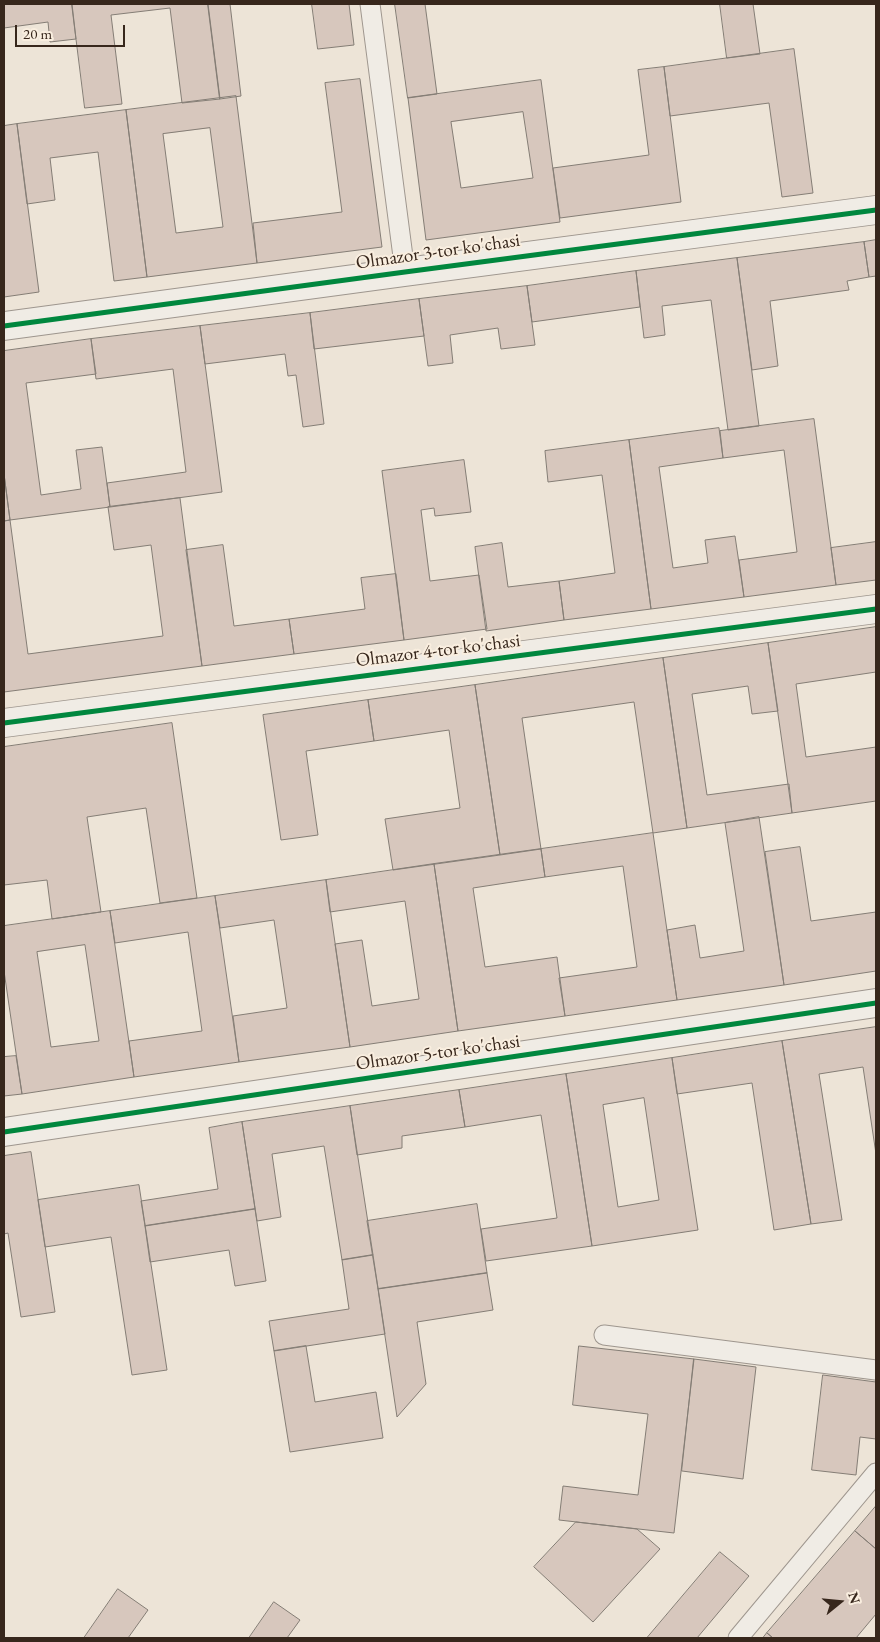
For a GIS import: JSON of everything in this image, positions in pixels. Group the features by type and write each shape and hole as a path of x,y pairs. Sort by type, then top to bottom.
{"street":[{"name":"Olmazor 3-tor ko'chasi","path":"4,326 876,210"},
{"name":"Olmazor 4-tor ko'chasi","path":"4,723 876,609"},
{"name":"Olmazor 5-tor ko'chasi","path":"4,1132 876,1003"}],"lane":[{"path":"370,4 405,272"},
{"path":"604,1335 876,1370"},
{"path":"738,1638 876,1473"}],"building":[{"path":"4,4 72,4 76,39 50,42 48,22 4,28"},
{"path":"72,4 208,4 220,99 182,103 170,8 111,15 122,104 85,108"},
{"path":"208,4 230,4 241,96 220,99"},
{"path":"312,4 349,4 354,45 318,49"},
{"path":"395,4 425,4 437,94 408,98"},
{"path":"720,4 753,4 760,54 727,58"},
{"path":"794,49 813,193 782,197 769,103 670,116 664,67"},
{"path":"664,67 681,202 560,218 553,168 649,155 638,70"},
{"path":"360,79 382,247 257,263 253,223 342,212 325,83"},
{"path":"541,80 560,222 426,240 408,98","holes":["523,112 533,178 461,188 451,122"]},
{"path":"236,96 257,263 147,277 126,110","holes":["210,128 223,227 176,233 163,134"]},
{"path":"126,110 147,277 114,281 98,152 50,158 55,200 27,204 17,124"},
{"path":"17,124 39,292 4,297 4,126"},
{"path":"876,240 876,276 869,277 864,242"},
{"path":"864,242 869,277 847,281 849,290 770,301 778,366 752,370 737,258"},
{"path":"737,258 759,426 728,430 711,300 662,306 665,335 644,338 636,271"},
{"path":"636,271 640,307 532,322 527,286"},
{"path":"527,286 535,345 501,349 498,328 450,335 453,363 428,366 419,299"},
{"path":"419,299 424,336 314,349 310,313"},
{"path":"310,313 324,424 303,427 296,375 288,376 285,354 205,364 200,326"},
{"path":"200,326 222,492 110,507 107,483 186,472 173,369 96,379 91,339"},
{"path":"91,339 96,374 26,383 41,495 81,489 76,450 102,447 110,507 10,520 4,474 4,351"},
{"path":"814,419 836,585 744,597 739,560 797,552 784,450 723,458 720,431"},
{"path":"719,428 723,458 659,467 673,568 708,563 705,540 735,536 744,597 651,609 629,440"},
{"path":"629,440 651,609 564,620 559,581 615,573 602,475 548,482 545,451"},
{"path":"464,460 471,512 435,516 434,508 421,510 430,581 479,575 487,629 404,640 382,471"},
{"path":"4,474 10,520 4,521"},
{"path":"180,498 202,666 4,692 4,521 10,520 28,654 163,636 151,545 114,550 108,507"},
{"path":"876,542 876,580 836,585 831,548"},
{"path":"502,543 508,587 559,581 564,620 486,631 475,547"},
{"path":"223,545 234,626 289,619 294,654 202,666 186,550"},
{"path":"396,574 404,640 294,654 289,619 365,609 361,578"},
{"path":"876,627 876,672 796,684 806,757 876,747 876,801 792,813 768,643"},
{"path":"768,643 778,711 752,714 748,686 692,694 707,795 789,784 792,813 687,828 663,658"},
{"path":"663,658 687,828 653,833 634,702 522,718 541,849 500,855 475,685"},
{"path":"475,685 500,855 393,870 385,819 460,808 449,730 374,741 368,700"},
{"path":"368,700 374,741 306,751 318,835 281,840 263,715"},
{"path":"172,723 197,898 160,903 146,808 87,817 101,912 52,919 47,880 4,885 4,747"},
{"path":"759,817 784,985 677,1000 667,930 695,925 700,958 744,951 725,823"},
{"path":"653,833 677,1000 565,1016 559,978 637,967 623,866 545,877 541,849"},
{"path":"800,847 811,921 876,912 876,971 784,985 765,852"},
{"path":"541,849 545,877 473,888 485,967 557,957 565,1016 458,1031 434,864"},
{"path":"434,864 458,1031 350,1047 335,944 362,940 372,1006 419,999 405,901 330,912 326,880"},
{"path":"326,880 350,1047 239,1062 233,1016 287,1008 274,920 220,928 215,896"},
{"path":"215,896 239,1062 134,1077 129,1041 202,1031 188,932 115,943 110,911"},
{"path":"110,911 134,1077 22,1094 4,971 4,926","holes":["85,945 99,1041 51,1047 37,952"]},
{"path":"876,1027 876,1154 863,1067 819,1074 842,1220 811,1224 782,1041"},
{"path":"782,1041 811,1224 774,1230 752,1083 677,1094 672,1058"},
{"path":"16,1056 22,1094 4,1096 4,1057"},
{"path":"672,1058 698,1230 592,1246 566,1074","holes":["644,1098 659,1200 618,1207 603,1105"]},
{"path":"566,1074 592,1246 486,1261 481,1229 557,1218 541,1115 465,1127 459,1090"},
{"path":"459,1090 465,1127 402,1136 402,1148 357,1155 350,1106"},
{"path":"350,1106 373,1255 342,1260 324,1146 272,1154 281,1217 257,1221 242,1122"},
{"path":"242,1122 255,1209 145,1226 141,1201 218,1189 209,1128"},
{"path":"31,1152 55,1312 21,1317 8,1233 4,1234 4,1156"},
{"path":"139,1185 167,1370 132,1375 111,1237 45,1247 38,1200"},
{"path":"477,1204 487,1273 378,1289 367,1221"},
{"path":"255,1209 266,1281 235,1286 229,1250 150,1262 145,1226"},
{"path":"373,1255 385,1334 274,1351 269,1321 349,1309 342,1260"},
{"path":"487,1273 493,1310 417,1322 426,1384 397,1417 378,1289"},
{"path":"306,1346 315,1402 376,1392 383,1438 290,1452 274,1351"},
{"path":"579,1346 694,1359 674,1533 559,1520 563,1486 638,1495 648,1414 573,1405"},
{"path":"694,1359 756,1367 743,1479 682,1471"},
{"path":"823,1375 876,1382 876,1439 860,1437 856,1475 812,1470"},
{"path":"876,1506 876,1549 855,1531"},
{"path":"576,1522 637,1529 660,1549 593,1622 534,1567"},
{"path":"855,1531 876,1549 876,1614 856,1638 773,1638 767,1633"},
{"path":"720,1552 749,1576 697,1638 647,1638"},
{"path":"118,1589 148,1610 128,1638 84,1638"},
{"path":"274,1602 300,1620 287,1638 249,1638"},
{"path":"767,1633 773,1638 763,1638"}],"cycle path":[{"path":"4,326 876,210"},
{"path":"4,723 876,609"},
{"path":"4,1132 876,1003"}]}
